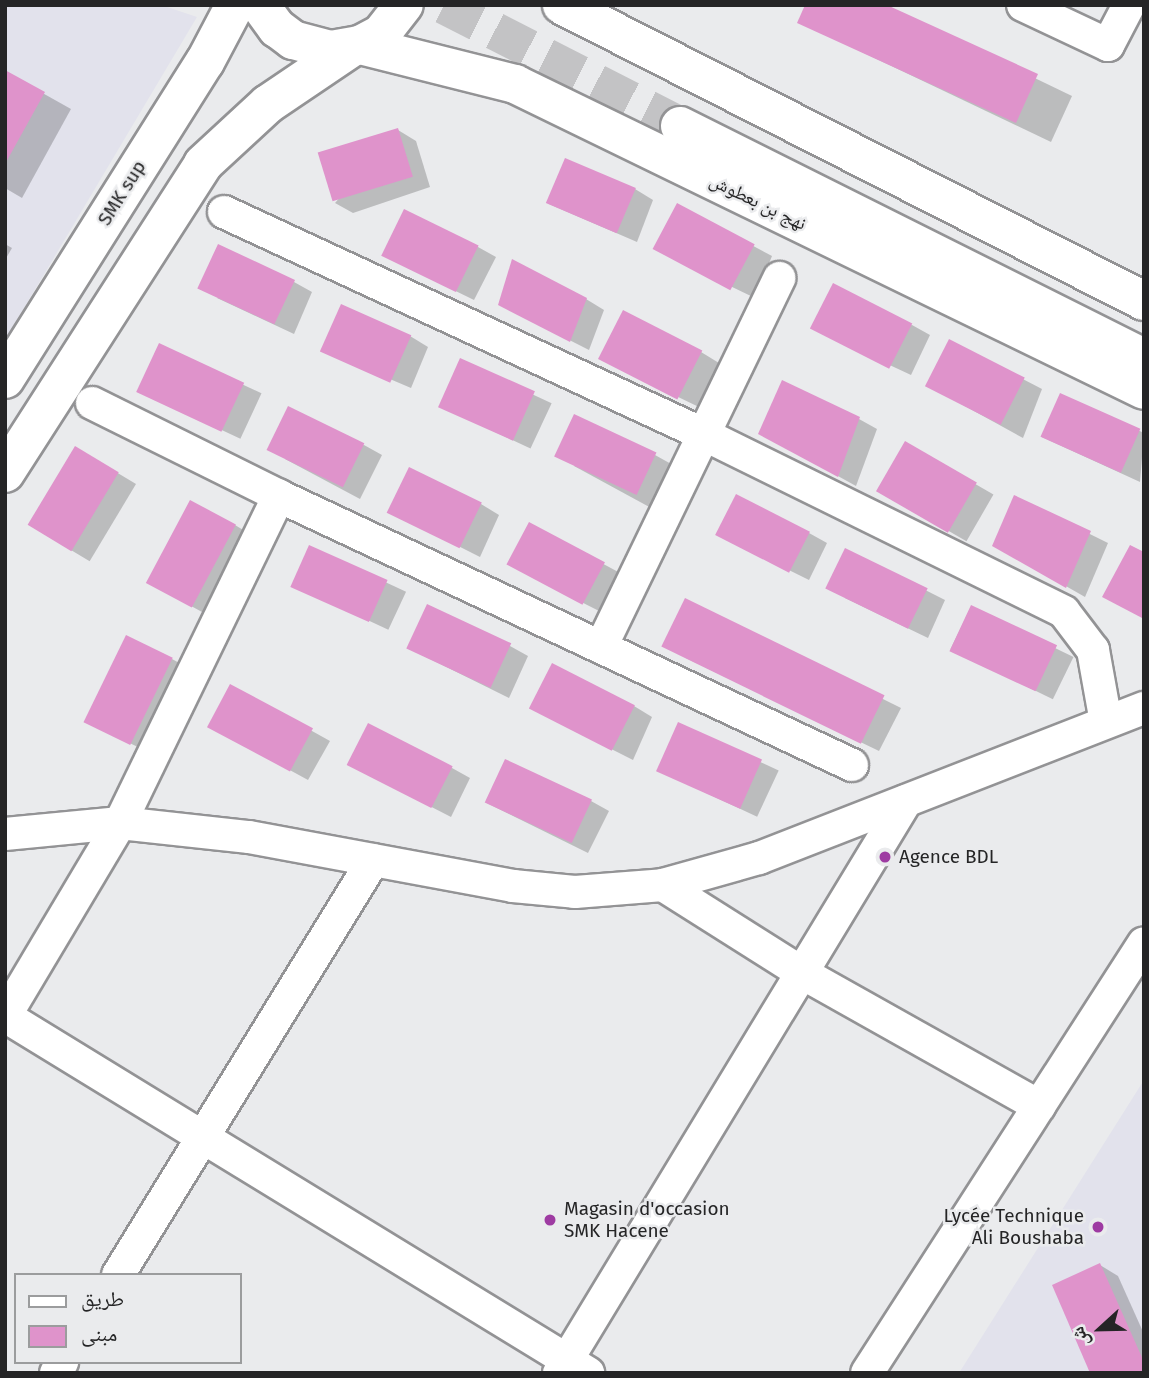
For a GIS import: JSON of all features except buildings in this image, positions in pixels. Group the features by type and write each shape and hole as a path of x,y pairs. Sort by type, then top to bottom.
{"main road":[{"name":"SMK sup","path":"5,379 205,62 235,5"},
{"name":"نهج بن بعطوش","path":"260,5 277,29 293,40 331,50 356,46 515,84 1144,390"},
{"path":"5,473 203,164 268,104 356,46 381,34 404,5"},
{"path":"562,5 1144,302"},
{"name":"نهج بن بعطوش","path":"1144,332 686,117 1144,358"}],"street":[{"path":"1023,5 1108,45 1129,5"},
{"path":"224,212 703,435 1065,612 1097,659 1106,722"},
{"path":"601,647 779,278"},
{"path":"92,402 279,496 852,765"},
{"path":"279,496 120,823 5,1016 572,1368 802,972 906,801"},
{"path":"5,834 120,823 249,837 513,886 575,892 663,885 760,858 1144,708"},
{"path":"119,1273 205,1138 373,860"},
{"path":"663,885 802,972 1039,1106"},
{"path":"867,1373 1144,943"}],"shaded area":[{"path":"5,5 161,5 197,17 5,340"},
{"name":"Lycée Technique Ali Boushaba","path":"1144,1080 1144,1373 959,1373"}],"tunnel":[{"path":"444,5 680,126"}],"place":[{"name":"Agence BDL","path":"885,857"},
{"name":"Magasin d'occasion SMK Hacene","path":"550,1220"},
{"name":"Lycée Technique Ali Boushaba","path":"1098,1227"}]}
